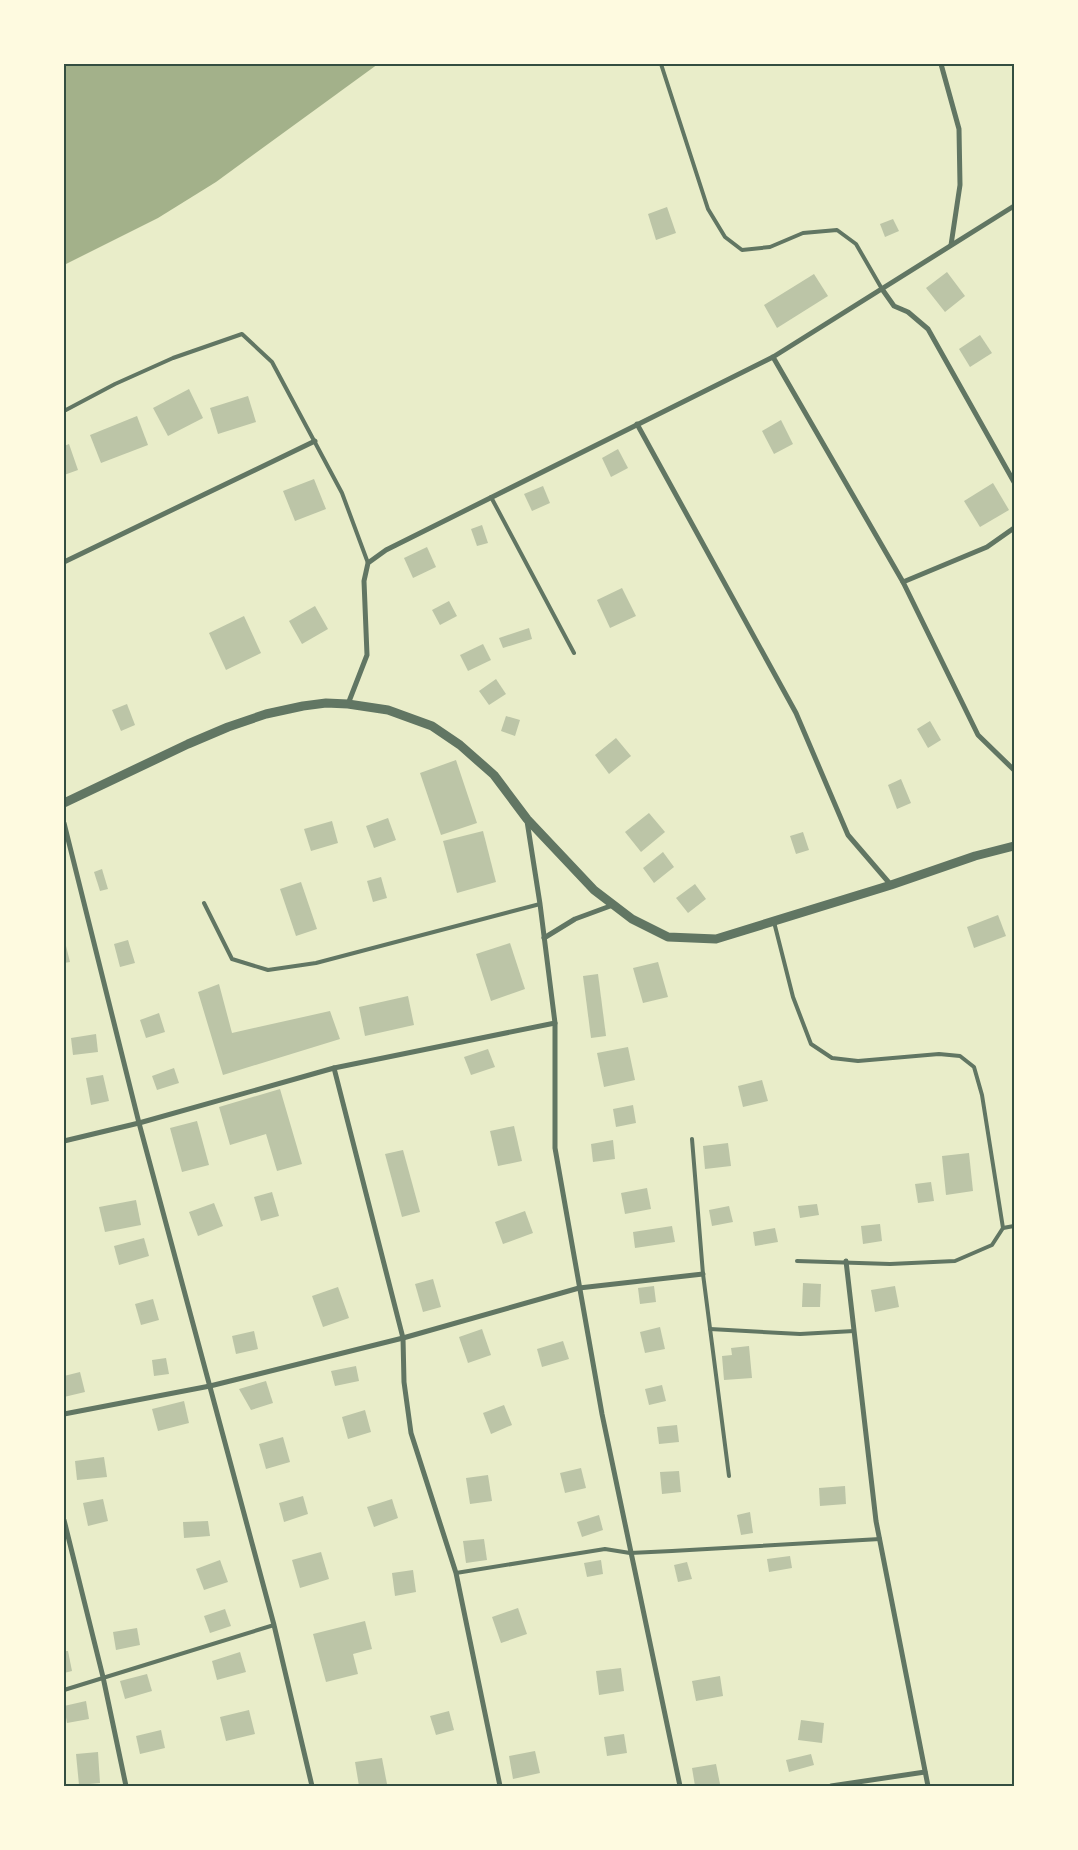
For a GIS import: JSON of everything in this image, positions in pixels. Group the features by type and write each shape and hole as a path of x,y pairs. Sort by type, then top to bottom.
{"street":[{"path":"941,64 959,129 960,185 950,245"},
{"path":"348,704 367,655 364,581 368,563 386,550 773,356 1014,206"},
{"path":"882,289 894,306 908,312 928,330 1014,482"},
{"path":"773,356 903,582 978,735 1014,770"},
{"path":"637,424 796,713 848,835 891,885"},
{"path":"64,562 315,441"},
{"path":"903,582 987,547 1014,528"},
{"path":"64,803 228,727 266,714 326,703 388,710 432,726 460,745 494,775 526,819 594,890 632,919 668,937 716,939 891,885 975,856 1014,846"},
{"path":"526,819 540,904 555,1022 555,1148 579,1288 630,1553 680,1786"},
{"path":"64,823 139,1123 274,1625 312,1786"},
{"path":"544,938 575,919 613,905"},
{"path":"64,1141 139,1123 334,1068 555,1022"},
{"path":"334,1068 404,1338 404,1382 410,1433 456,1573 500,1786"},
{"path":"846,1261 876,1521 928,1786"},
{"path":"64,1414 210,1386 404,1338 579,1288 704,1274"},
{"path":"64,1520 103,1677 126,1786"},
{"path":"830,1786 925,1772"}],"lane":[{"path":"661,64 708,208 725,237 742,250 770,247 803,233 837,230 856,244 882,289"},
{"path":"64,412 115,384 173,358 242,334 272,362 342,493 368,563"},
{"path":"491,497 574,653"},
{"path":"204,903 232,959 268,970 316,963 540,904"},
{"path":"774,922 793,997 811,1044 832,1058 858,1061 939,1054 960,1056 974,1068 982,1095 1002,1228 992,1245 955,1261 890,1264 846,1261 797,1261"},
{"path":"692,1139 710,1329 729,1476"},
{"path":"1002,1228 1014,1226"},
{"path":"710,1329 800,1334 854,1331"},
{"path":"456,1573 605,1549 630,1553 880,1539"},
{"path":"64,1690 274,1625"}],"shaded area":[{"path":"64,64 378,64 216,182 158,218 64,265"}],"building":[{"path":"667,207 676,233 656,240 648,214"},
{"path":"893,219 899,231 885,237 880,224"},
{"path":"947,272 965,296 945,312 926,288"},
{"path":"814,274 828,296 777,328 764,305"},
{"path":"980,335 992,353 970,367 959,349"},
{"path":"189,389 203,418 168,436 153,408"},
{"path":"248,396 256,422 218,434 210,408"},
{"path":"137,416 148,445 101,463 90,435"},
{"path":"781,420 793,444 774,454 762,431"},
{"path":"69,444 78,470 64,475 64,446"},
{"path":"618,449 628,468 611,477 602,458"},
{"path":"314,479 326,509 295,521 283,491"},
{"path":"993,483 1009,510 980,527 964,501"},
{"path":"543,486 550,503 532,511 524,494"},
{"path":"482,525 488,543 477,546 471,529"},
{"path":"427,547 436,567 413,578 404,558"},
{"path":"622,588 636,616 610,628 597,600"},
{"path":"449,601 457,616 440,625 432,610"},
{"path":"315,606 328,629 302,644 289,621"},
{"path":"244,616 261,653 226,670 209,633"},
{"path":"529,628 532,639 503,648 499,638"},
{"path":"483,644 491,660 468,671 460,655"},
{"path":"496,679 506,694 489,705 479,691"},
{"path":"127,704 135,725 121,731 112,710"},
{"path":"506,716 520,720 515,736 501,731"},
{"path":"930,721 941,740 928,748 917,729"},
{"path":"616,738 631,756 609,774 595,755"},
{"path":"456,760 477,823 441,835 420,773"},
{"path":"901,779 911,803 897,809 888,785"},
{"path":"649,813 665,832 641,852 625,832"},
{"path":"388,818 396,840 374,848 366,826"},
{"path":"332,821 338,843 311,851 304,829"},
{"path":"483,831 496,882 457,893 443,841"},
{"path":"803,832 809,850 796,854 790,836"},
{"path":"663,852 674,867 654,883 643,868"},
{"path":"102,869 108,889 100,891 94,872"},
{"path":"381,877 387,898 373,902 367,881"},
{"path":"301,882 317,929 296,936 280,889"},
{"path":"695,884 706,899 688,913 676,898"},
{"path":"998,915 1006,936 974,948 967,927"},
{"path":"128,940 135,963 120,967 114,944"},
{"path":"510,943 525,989 491,1001 476,954"},
{"path":"64,946 66,946 70,962 64,963"},
{"path":"658,962 668,997 643,1003 633,968"},
{"path":"598,974 606,1036 591,1038 583,976"},
{"path":"219,984 232,1033 330,1011 340,1039 223,1075 198,992"},
{"path":"408,996 414,1025 365,1036 359,1007"},
{"path":"159,1013 165,1032 146,1038 140,1020"},
{"path":"96,1034 98,1052 73,1055 71,1038"},
{"path":"628,1047 635,1080 604,1087 597,1053"},
{"path":"488,1049 495,1067 471,1075 464,1057"},
{"path":"174,1068 179,1083 157,1090 152,1076"},
{"path":"103,1075 109,1101 91,1105 86,1078"},
{"path":"762,1080 768,1101 743,1107 738,1086"},
{"path":"280,1089 302,1164 277,1171 266,1134 230,1145 219,1107"},
{"path":"633,1105 636,1123 616,1127 613,1109"},
{"path":"197,1121 209,1165 182,1172 170,1128"},
{"path":"514,1126 522,1161 498,1166 490,1131"},
{"path":"613,1140 615,1159 593,1162 591,1144"},
{"path":"728,1143 731,1166 705,1169 703,1146"},
{"path":"403,1150 420,1212 402,1217 385,1154"},
{"path":"969,1153 973,1191 946,1195 942,1156"},
{"path":"931,1182 934,1201 918,1203 915,1184"},
{"path":"647,1188 651,1209 625,1214 621,1193"},
{"path":"272,1192 279,1216 261,1221 254,1197"},
{"path":"136,1200 141,1225 105,1232 99,1207"},
{"path":"214,1203 223,1226 198,1236 189,1212"},
{"path":"817,1204 819,1215 800,1218 798,1206"},
{"path":"729,1206 733,1222 712,1226 709,1210"},
{"path":"525,1211 533,1233 503,1244 495,1222"},
{"path":"880,1224 882,1241 863,1244 861,1226"},
{"path":"672,1226 675,1242 635,1248 633,1232"},
{"path":"775,1228 778,1242 755,1246 753,1232"},
{"path":"144,1238 149,1256 119,1265 114,1246"},
{"path":"433,1279 441,1307 423,1312 415,1284"},
{"path":"803,1283 821,1284 820,1307 802,1307"},
{"path":"654,1286 656,1302 640,1304 638,1288"},
{"path":"895,1286 899,1307 875,1312 871,1290"},
{"path":"338,1287 349,1318 323,1327 312,1296"},
{"path":"153,1299 159,1320 141,1325 135,1304"},
{"path":"660,1327 665,1349 645,1353 640,1332"},
{"path":"482,1329 491,1355 468,1363 459,1337"},
{"path":"254,1331 258,1349 236,1354 232,1336"},
{"path":"563,1341 569,1359 542,1367 537,1349"},
{"path":"749,1346 752,1378 724,1380 722,1356 732,1355 731,1348"},
{"path":"166,1358 169,1374 154,1376 152,1360"},
{"path":"356,1366 359,1381 335,1386 331,1371"},
{"path":"80,1372 85,1392 64,1397 64,1376"},
{"path":"266,1381 273,1403 251,1410 239,1389"},
{"path":"662,1385 666,1401 649,1405 645,1389"},
{"path":"184,1401 189,1423 158,1431 152,1409"},
{"path":"504,1405 512,1425 491,1434 483,1413"},
{"path":"365,1410 371,1432 348,1439 342,1417"},
{"path":"677,1425 679,1442 659,1444 657,1427"},
{"path":"283,1437 290,1462 266,1469 259,1444"},
{"path":"104,1457 107,1477 77,1480 75,1461"},
{"path":"581,1468 586,1488 565,1493 560,1473"},
{"path":"679,1471 681,1492 662,1494 660,1472"},
{"path":"488,1475 492,1501 470,1504 466,1478"},
{"path":"845,1486 846,1504 820,1506 819,1488"},
{"path":"303,1496 308,1514 284,1522 279,1503"},
{"path":"103,1499 108,1521 88,1526 83,1503"},
{"path":"392,1499 398,1518 374,1527 367,1507"},
{"path":"750,1512 753,1533 741,1535 737,1515"},
{"path":"599,1515 603,1530 582,1537 577,1522"},
{"path":"208,1521 210,1536 184,1538 183,1522"},
{"path":"484,1539 487,1560 466,1563 463,1541"},
{"path":"321,1552 329,1579 300,1588 292,1560"},
{"path":"790,1556 792,1568 769,1572 767,1559"},
{"path":"220,1560 228,1582 204,1590 196,1569"},
{"path":"601,1560 603,1574 587,1577 584,1563"},
{"path":"687,1562 692,1579 678,1582 674,1565"},
{"path":"413,1570 416,1592 395,1596 392,1573"},
{"path":"518,1608 527,1634 501,1643 492,1617"},
{"path":"225,1609 231,1626 210,1633 204,1616"},
{"path":"365,1621 372,1649 353,1654 358,1674 326,1682 313,1634"},
{"path":"137,1628 140,1645 116,1650 113,1632"},
{"path":"64,1651 68,1651 72,1671 64,1673"},
{"path":"240,1652 246,1672 217,1680 212,1661"},
{"path":"621,1668 624,1691 599,1695 596,1671"},
{"path":"147,1674 152,1691 125,1699 120,1681"},
{"path":"720,1676 723,1696 696,1701 692,1681"},
{"path":"86,1701 89,1719 67,1723 64,1706"},
{"path":"249,1710 255,1734 226,1741 220,1717"},
{"path":"449,1711 454,1730 436,1735 430,1716"},
{"path":"801,1720 824,1723 822,1743 798,1740"},
{"path":"161,1730 165,1748 140,1754 136,1736"},
{"path":"624,1734 627,1753 607,1756 604,1737"},
{"path":"535,1751 540,1773 513,1779 509,1756"},
{"path":"98,1752 100,1783 79,1785 76,1754"},
{"path":"811,1754 814,1765 789,1772 786,1760"},
{"path":"382,1758 387,1784 359,1786 355,1762"},
{"path":"716,1764 720,1784 695,1786 692,1768"}]}
